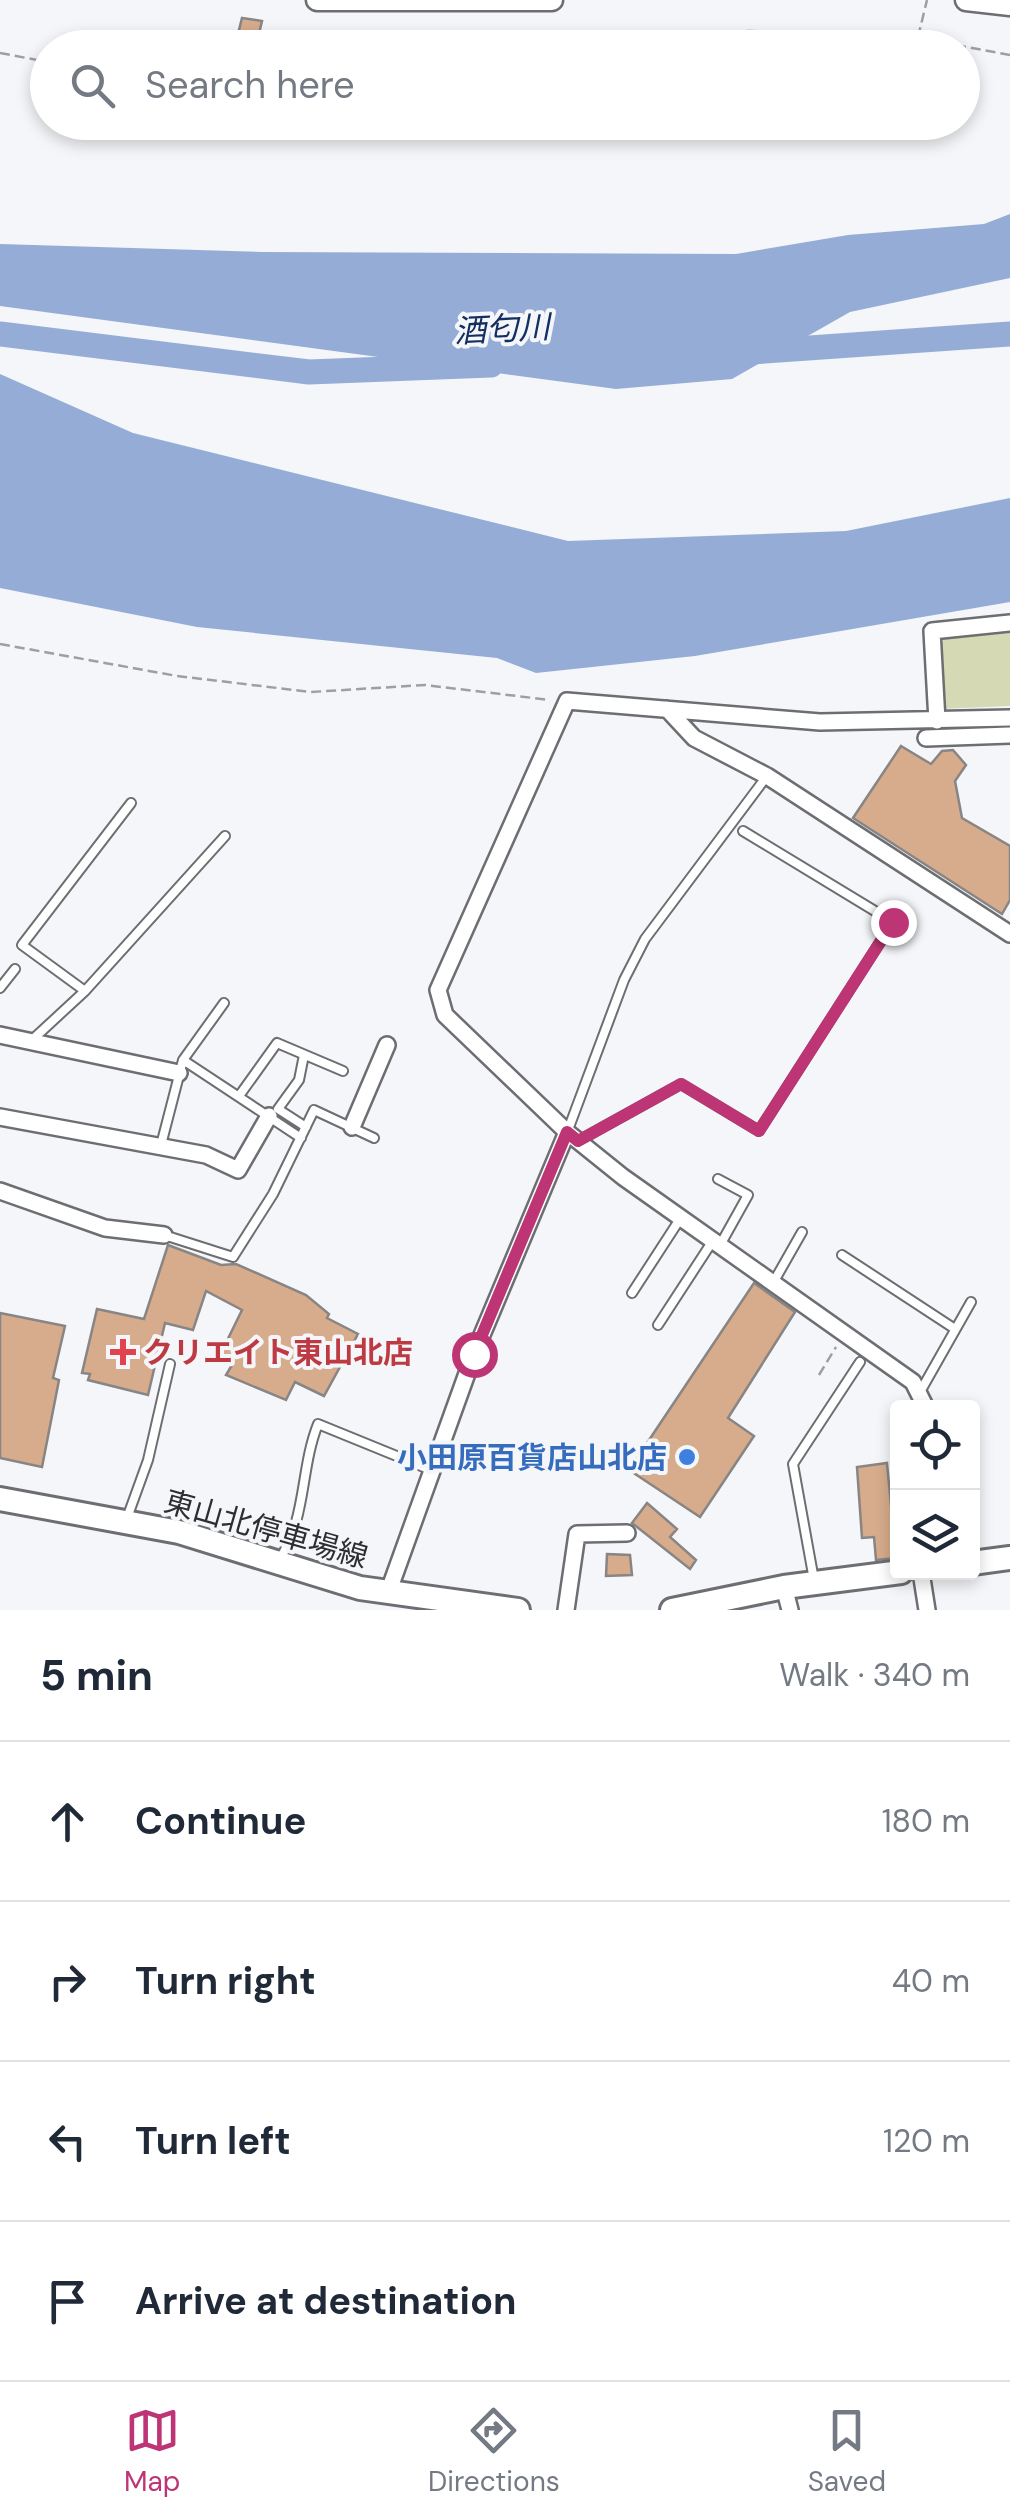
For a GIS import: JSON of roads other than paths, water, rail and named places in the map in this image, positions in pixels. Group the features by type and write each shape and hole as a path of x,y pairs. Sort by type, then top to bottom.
{"main road":[{"name":"東山北停車場線","path":"0,1499 180,1532 388,1592 410,1603 518,1610"},
{"path":"980,1562 1010,1558"},
{"path":"672,1610 787,1599 815,1583 890,1573"}],"street":[{"path":"318,0 552,0"},
{"path":"966,0 1010,5"},
{"path":"936,721 932,631 1010,623"},
{"path":"923,1400 913,1382 715,1245 573,1136 445,1015 438,990 567,702 820,722 1010,718"},
{"path":"667,709 694,738 767,776 1010,934"},
{"path":"926,738 1010,735"},
{"path":"0,1036 181,1067"},
{"path":"352,1127 386,1046"},
{"path":"0,1117 206,1154 238,1170 269,1116"},
{"path":"388,1592 431,1470 573,1136"},
{"path":"0,1190 105,1228 164,1236"},
{"path":"566,1610 576,1534 627,1533"},
{"path":"922,1580 927,1610"}],"lane":[{"path":"573,1136 624,980 645,939 767,776"},
{"path":"84,991 22,945 131,803"},
{"path":"573,1136 681,1084 759,1131 893,922 743,831"},
{"path":"29,1043 84,991 225,836"},
{"path":"0,988 15,969"},
{"path":"161,1146 181,1067 224,1003"},
{"path":"239,1096 276,1043 342,1071"},
{"path":"304,1055 300,1080 278,1109 306,1127"},
{"path":"181,1067 239,1096 300,1138"},
{"path":"164,1236 233,1257 273,1194 314,1110 374,1138"},
{"path":"658,1325 748,1195 718,1180"},
{"path":"632,1293 680,1219"},
{"path":"773,1283 802,1232"},
{"path":"842,1255 955,1329"},
{"path":"920,1392 971,1302"},
{"path":"815,1583 793,1464 860,1362"},
{"path":"125,1522 148,1460 170,1364"},
{"path":"278,1561 299,1519 305,1456 318,1424 431,1470"}],"water":[{"path":"1010,214 1010,278 850,312 732,379 616,389 0,306 0,244 262,252 736,254 848,235 984,224"},
{"path":"0,374 133,433 568,541 846,531 1010,498 1010,602 695,656 536,673 497,658 197,627 0,588"}],"waterway":[{"name":"酒匂川","path":"0,334 309,372 491,365"},
{"name":"酒匂川","path":"751,352 1010,334"}],"place":[{"name":"クリエイト東山北店","path":"123,1352"},
{"name":"小田原百貨店山北店","path":"687,1457"}]}
